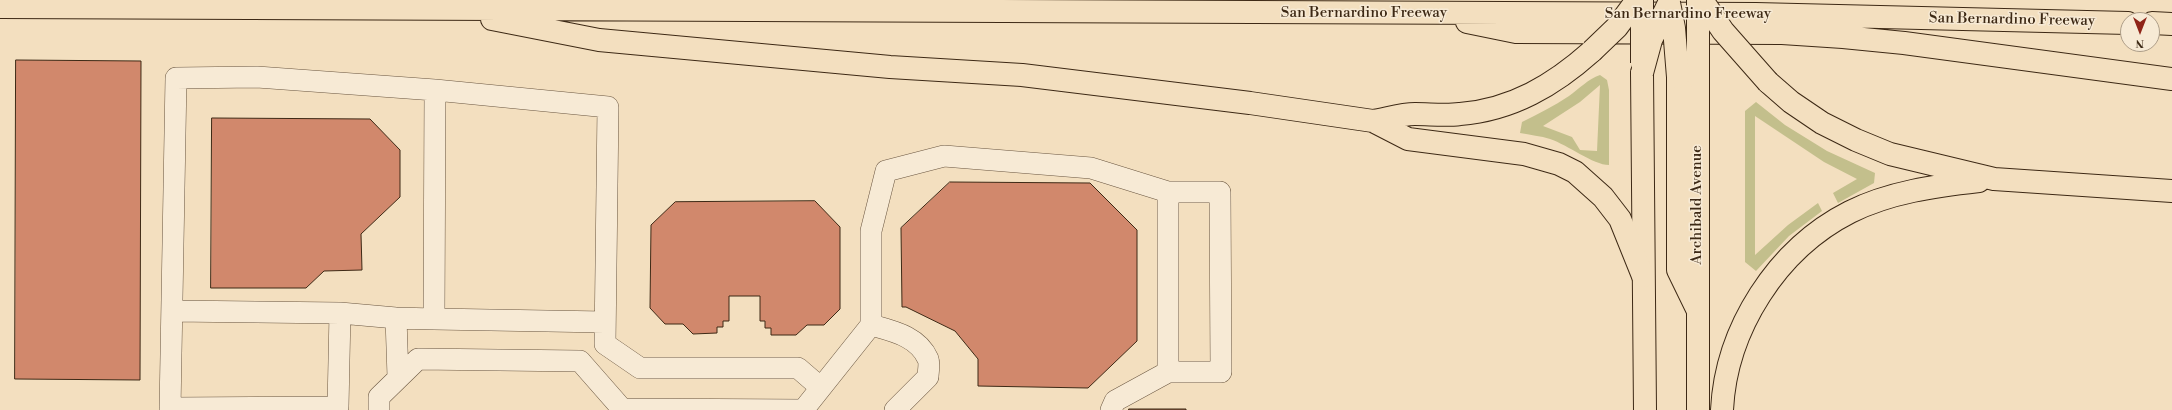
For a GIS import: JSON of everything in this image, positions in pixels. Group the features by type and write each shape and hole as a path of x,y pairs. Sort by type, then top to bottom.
{"main road":[{"path":"440,9 599,40 890,67 1022,75 1093,82 1373,121 1414,114 1461,114 1499,107 1532,95 1551,84 1592,51 1616,27 1637,0"},
{"path":"1642,0 1645,410"},
{"path":"1698,0 1688,77 1678,270 1697,309 1698,410"},
{"path":"1702,0 1723,31 1768,82 1791,102 1822,123 1856,140 1890,154 1994,179 2172,192"},
{"path":"1642,73 1651,40 1670,1"},
{"path":"1670,1 1674,28 1688,77"},
{"name":"San Bernardino Freeway","path":"0,7 1764,14 2120,23"},
{"path":"1421,13 1516,32 1782,33 1843,37 1904,43 2172,79"},
{"path":"2160,23 2172,24"},
{"path":"1373,121 1408,139 1524,154 1559,164 1575,172 1603,197 1620,219 1644,276"},
{"path":"1722,410 1726,373 1740,333 1765,288 1780,268 1795,252 1830,223 1865,205 1919,189 1994,179"}],"lane":[{"path":"340,313 338,407 170,409 173,311 176,78 257,77 435,90 608,107 604,322 605,344 590,373"},
{"path":"434,319 435,90"},
{"path":"378,410 379,397 418,359 580,361 623,409 804,409 820,387 871,325 871,231 886,171 944,156 1091,168 1168,192 1220,192 1220,372 1168,372 1115,401 1111,410"},
{"path":"1168,192 1168,372"},
{"path":"173,311 340,313 396,318 604,322"},
{"path":"396,318 398,377"},
{"path":"871,325 891,330 916,342 928,360 928,377 895,410"},
{"path":"605,344 640,368 798,368 820,387"}],"shaded area":[{"path":"1600,75 1607,80 1609,90 1609,165 1596,162 1550,139 1520,133 1522,122 1563,100","holes":["1600,85 1597,151 1580,150 1572,137 1543,126 1580,102"]},
{"path":"1756,102 1785,125 1827,151 1875,173 1874,183 1838,203 1833,193 1857,179 1824,162 1755,116 1755,255 1788,225 1818,203 1822,211 1789,236 1756,271 1745,262 1745,111"}],"building":[{"path":"16,60 141,61 140,380 15,379"},
{"path":"212,118 370,119 400,150 400,197 361,234 362,270 324,271 306,288 211,288"},
{"path":"950,182 1090,183 1137,230 1137,341 1088,388 978,386 978,359 955,331 906,307 902,307 901,228"},
{"path":"815,201 840,227 840,309 824,325 807,325 796,335 771,335 771,328 765,328 765,321 760,321 760,296 729,296 729,321 723,321 723,327 717,327 717,333 693,334 683,324 665,324 650,308 651,225 675,202"},
{"path":"1186,409 1186,410 1129,410"}]}
